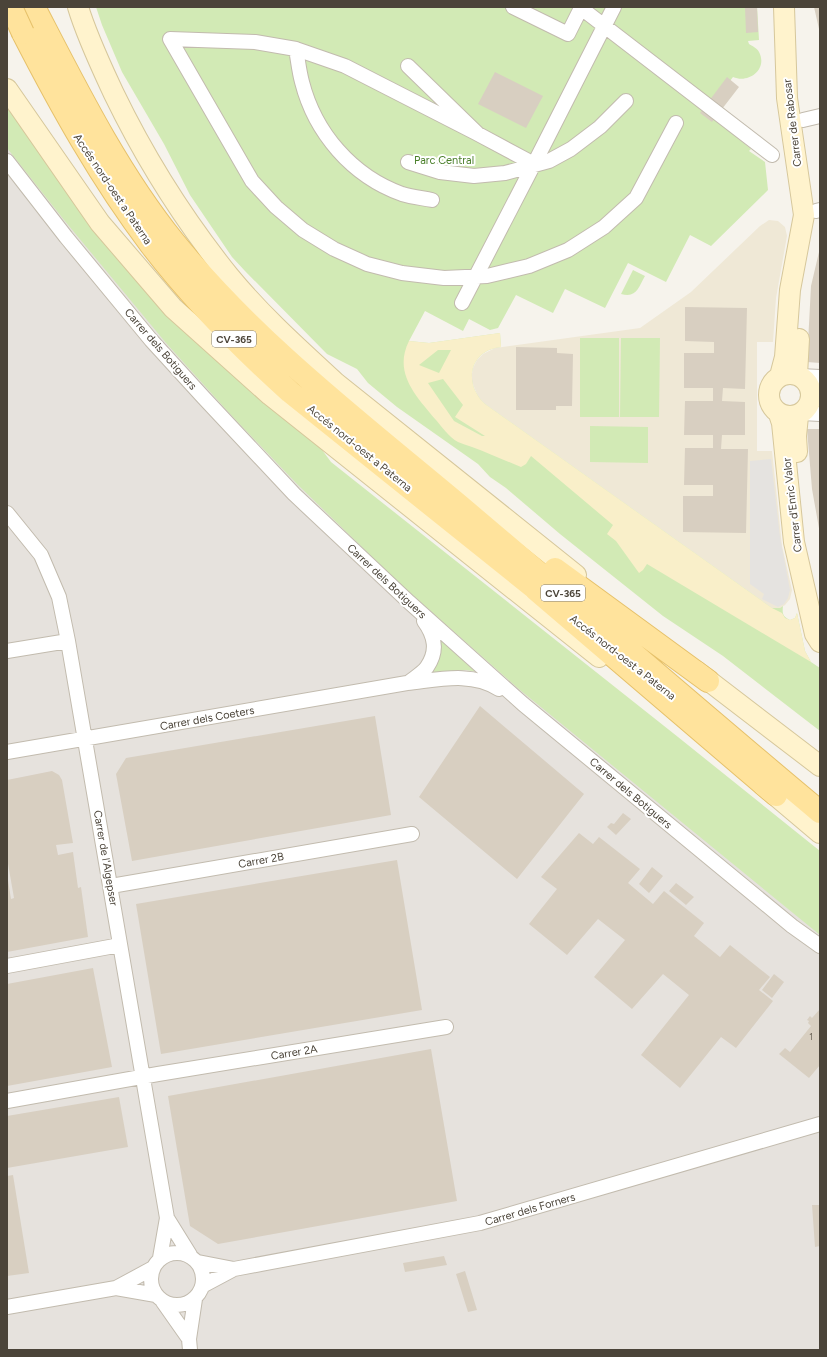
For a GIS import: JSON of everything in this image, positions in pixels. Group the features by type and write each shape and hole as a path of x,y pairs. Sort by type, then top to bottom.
{"main road":[{"name":"CV-365","path":"11,7 15,29"},
{"name":"Accés nord-oest a Paterna","path":"35,11 88,110 119,163 147,205 174,242 247,323 301,373 531,565 780,789"},
{"name":"Accés nord-oest a Paterna","path":"15,29 100,173 151,246 183,285 251,356 290,392 780,789 820,812"},
{"path":"341,406 537,556 708,681"}],"street":[{"path":"78,7 100,64 125,116 161,179 195,231 230,276 263,313 336,383 708,681 820,766"},
{"path":"513,7 568,34 581,8 772,155"},
{"path":"462,303 614,7"},
{"name":"Carrer de Rabosar","path":"784,7 787,98 813,212"},
{"name":"Carrer de Rabosar","path":"797,7 801,97 811,118 813,212"},
{"path":"15,29 25,14 35,11"},
{"path":"534,164 345,66 296,49 255,42 170,39 252,181 276,208 304,230 334,249 367,264 402,273 444,278 487,276 529,266 568,250 604,227 636,198 676,123"},
{"path":"296,49 306,96 315,117 337,149 357,170 371,180 403,194 432,200"},
{"path":"408,66 478,134"},
{"path":"7,89 100,223 173,308 270,395 519,594 780,789 820,832"},
{"path":"408,162 440,172 474,176 505,173 549,161 572,149 600,127 626,102"},
{"name":"Carrer dels Botiguers","path":"7,161 71,243 151,340 294,494 409,602 523,704 792,926 820,946"},
{"path":"792,376 797,358 813,212"},
{"path":"792,376 805,380 811,391 810,404 807,409 800,414 770,404 769,398 771,386 774,380 792,376 820,377"},
{"name":"Carrer d'Enric Valor","path":"800,414 796,436 805,533 820,595"},
{"name":"Carrer d'Enric Valor","path":"800,414 782,423 794,542 815,634 820,642"},
{"name":"Carrer de l'Algepser","path":"7,513 41,555 59,597 68,641 167,1218"},
{"name":"Carrer dels Coeters","path":"407,683 427,668 434,651 434,642 430,629 409,602"},
{"path":"7,651 68,641"},
{"name":"Carrer dels Coeters","path":"7,752 407,683 460,678 476,679 490,683 523,704"},
{"name":"Carrer 2B","path":"110,886 412,834"},
{"path":"7,966 120,945"},
{"name":"Carrer 2A","path":"7,1101 446,1027"},
{"name":"Carrer dels Forners","path":"204,1285 234,1269 480,1223 820,1124"},
{"path":"167,1218 204,1273 204,1285 195,1299 190,1345"},
{"path":"167,1218 156,1263 150,1278 152,1287 190,1345"},
{"path":"7,1307 116,1288 174,1252 194,1258"},
{"name":"Carrer dels Forners","path":"194,1258 234,1269"},
{"path":"116,1288 160,1298 174,1305 185,1304 195,1299"}],"shaded area":[{"path":"7,127 178,339 820,916 820,1350 7,1350"},
{"path":"769,220 778,221 785,227 787,236 776,298 773,342 757,342 757,451 772,451 782,546 792,590 790,599 780,608 772,608 485,404 478,397 471,379 473,368 477,360 483,354 495,348 640,328 691,292 760,226"},
{"path":"771,459 780,537 790,590 788,598 784,604 778,607 762,599 764,594 750,584 750,461"}],"green space":[{"name":"Parc Central","path":"96,7 757,7 759,40 748,41 749,44 756,48 759,52 761,64 759,69 751,77 739,79 733,77 707,111 740,137 739,139 751,149 749,151 765,162 768,190 711,246 690,235 666,282 628,263 605,308 565,289 553,313 516,295 498,328 490,330 469,319 463,331 425,311 409,341 429,343 500,333 501,347 490,349 482,354 476,361 473,369 472,378 474,387 478,396 485,404 772,608 780,608 783,606 783,613 786,618 790,620 795,618 797,613 805,651 811,662 820,668 820,731 723,656 663,616 560,534 506,488 490,477 478,464 397,407 368,383 357,369 327,354 232,257 190,195 164,144 122,72"},
{"path":"7,106 79,209 314,439 331,462 820,851 820,935 520,690 399,583 297,484 231,415 166,343 64,220 7,148"},
{"path":"633,270 645,276 639,288 631,295 621,294"},
{"path":"580,338 619,338 619,417 580,417"},
{"path":"621,338 660,338 659,417 620,417"},
{"path":"590,426 648,427 648,463 590,462"},
{"path":"440,638 478,672 466,670 430,674 438,657"}],"sand":[{"path":"500,333 501,347 490,349 482,354 476,361 473,369 472,378 474,387 478,396 485,404 772,608 782,613 785,618 790,620 795,618 797,613 805,651 811,662 647,564 639,573 616,541 607,534 613,525 531,456 526,464 521,467 455,440 443,429 414,393 405,374 405,353 409,341 429,343","holes":["438,350 451,350 439,373 419,365","443,379 463,405 455,417 485,436 482,436 454,421 428,383"]}],"building":[{"path":"745,7 757,7 758,32 746,33"},
{"path":"814,7 820,7 820,29 819,29"},
{"path":"495,72 543,96 526,128 478,104"},
{"path":"727,77 739,87 712,122 700,113"},
{"path":"819,252 820,363 807,362 811,286"},
{"path":"685,307 747,308 745,389 723,388 722,401 745,402 745,435 722,435 721,449 748,449 746,533 683,532 683,496 713,496 713,485 684,485 685,448 713,448 713,435 684,435 685,401 713,401 713,388 684,388 684,353 714,353 714,342 685,341"},
{"path":"516,347 557,348 557,353 573,354 572,406 556,406 556,410 516,410"},
{"path":"807,429 820,429 820,534 812,489"},
{"path":"480,706 584,794 517,879 419,797"},
{"path":"375,716 391,815 132,861 116,774 126,758"},
{"path":"52,771 59,775 62,780 73,843 56,845 58,855 73,852 78,888 81,887 88,937 7,952 7,874 11,899 14,898 7,858 7,780"},
{"path":"623,813 631,819 616,835 607,827 611,823 614,824"},
{"path":"579,833 593,844 599,837 640,869 628,883 653,904 664,891 704,923 694,936 720,957 730,945 770,977 759,990 773,1001 736,1048 721,1037 680,1088 641,1055 689,995 663,974 632,1009 594,977 625,940 598,919 567,955 529,924 557,889 541,877"},
{"path":"397,860 422,1010 161,1054 136,904"},
{"path":"652,867 663,876 649,893 639,884"},
{"path":"676,883 694,897 686,905 669,891"},
{"path":"93,968 112,1067 7,1086 7,984"},
{"path":"774,974 784,982 772,998 762,990"},
{"path":"820,1009 820,1065 809,1078 779,1054 785,1048 790,1052 811,1026 807,1020 810,1016 812,1018"},
{"path":"431,1049 457,1201 218,1244 190,1226 168,1096"},
{"path":"119,1097 128,1147 7,1168 7,1116"},
{"path":"13,1175 29,1273 7,1276 7,1176"},
{"path":"812,1205 820,1205 820,1246 815,1247"},
{"path":"444,1256 447,1265 405,1272 403,1263"},
{"path":"465,1271 477,1310 468,1312 456,1274"}]}
